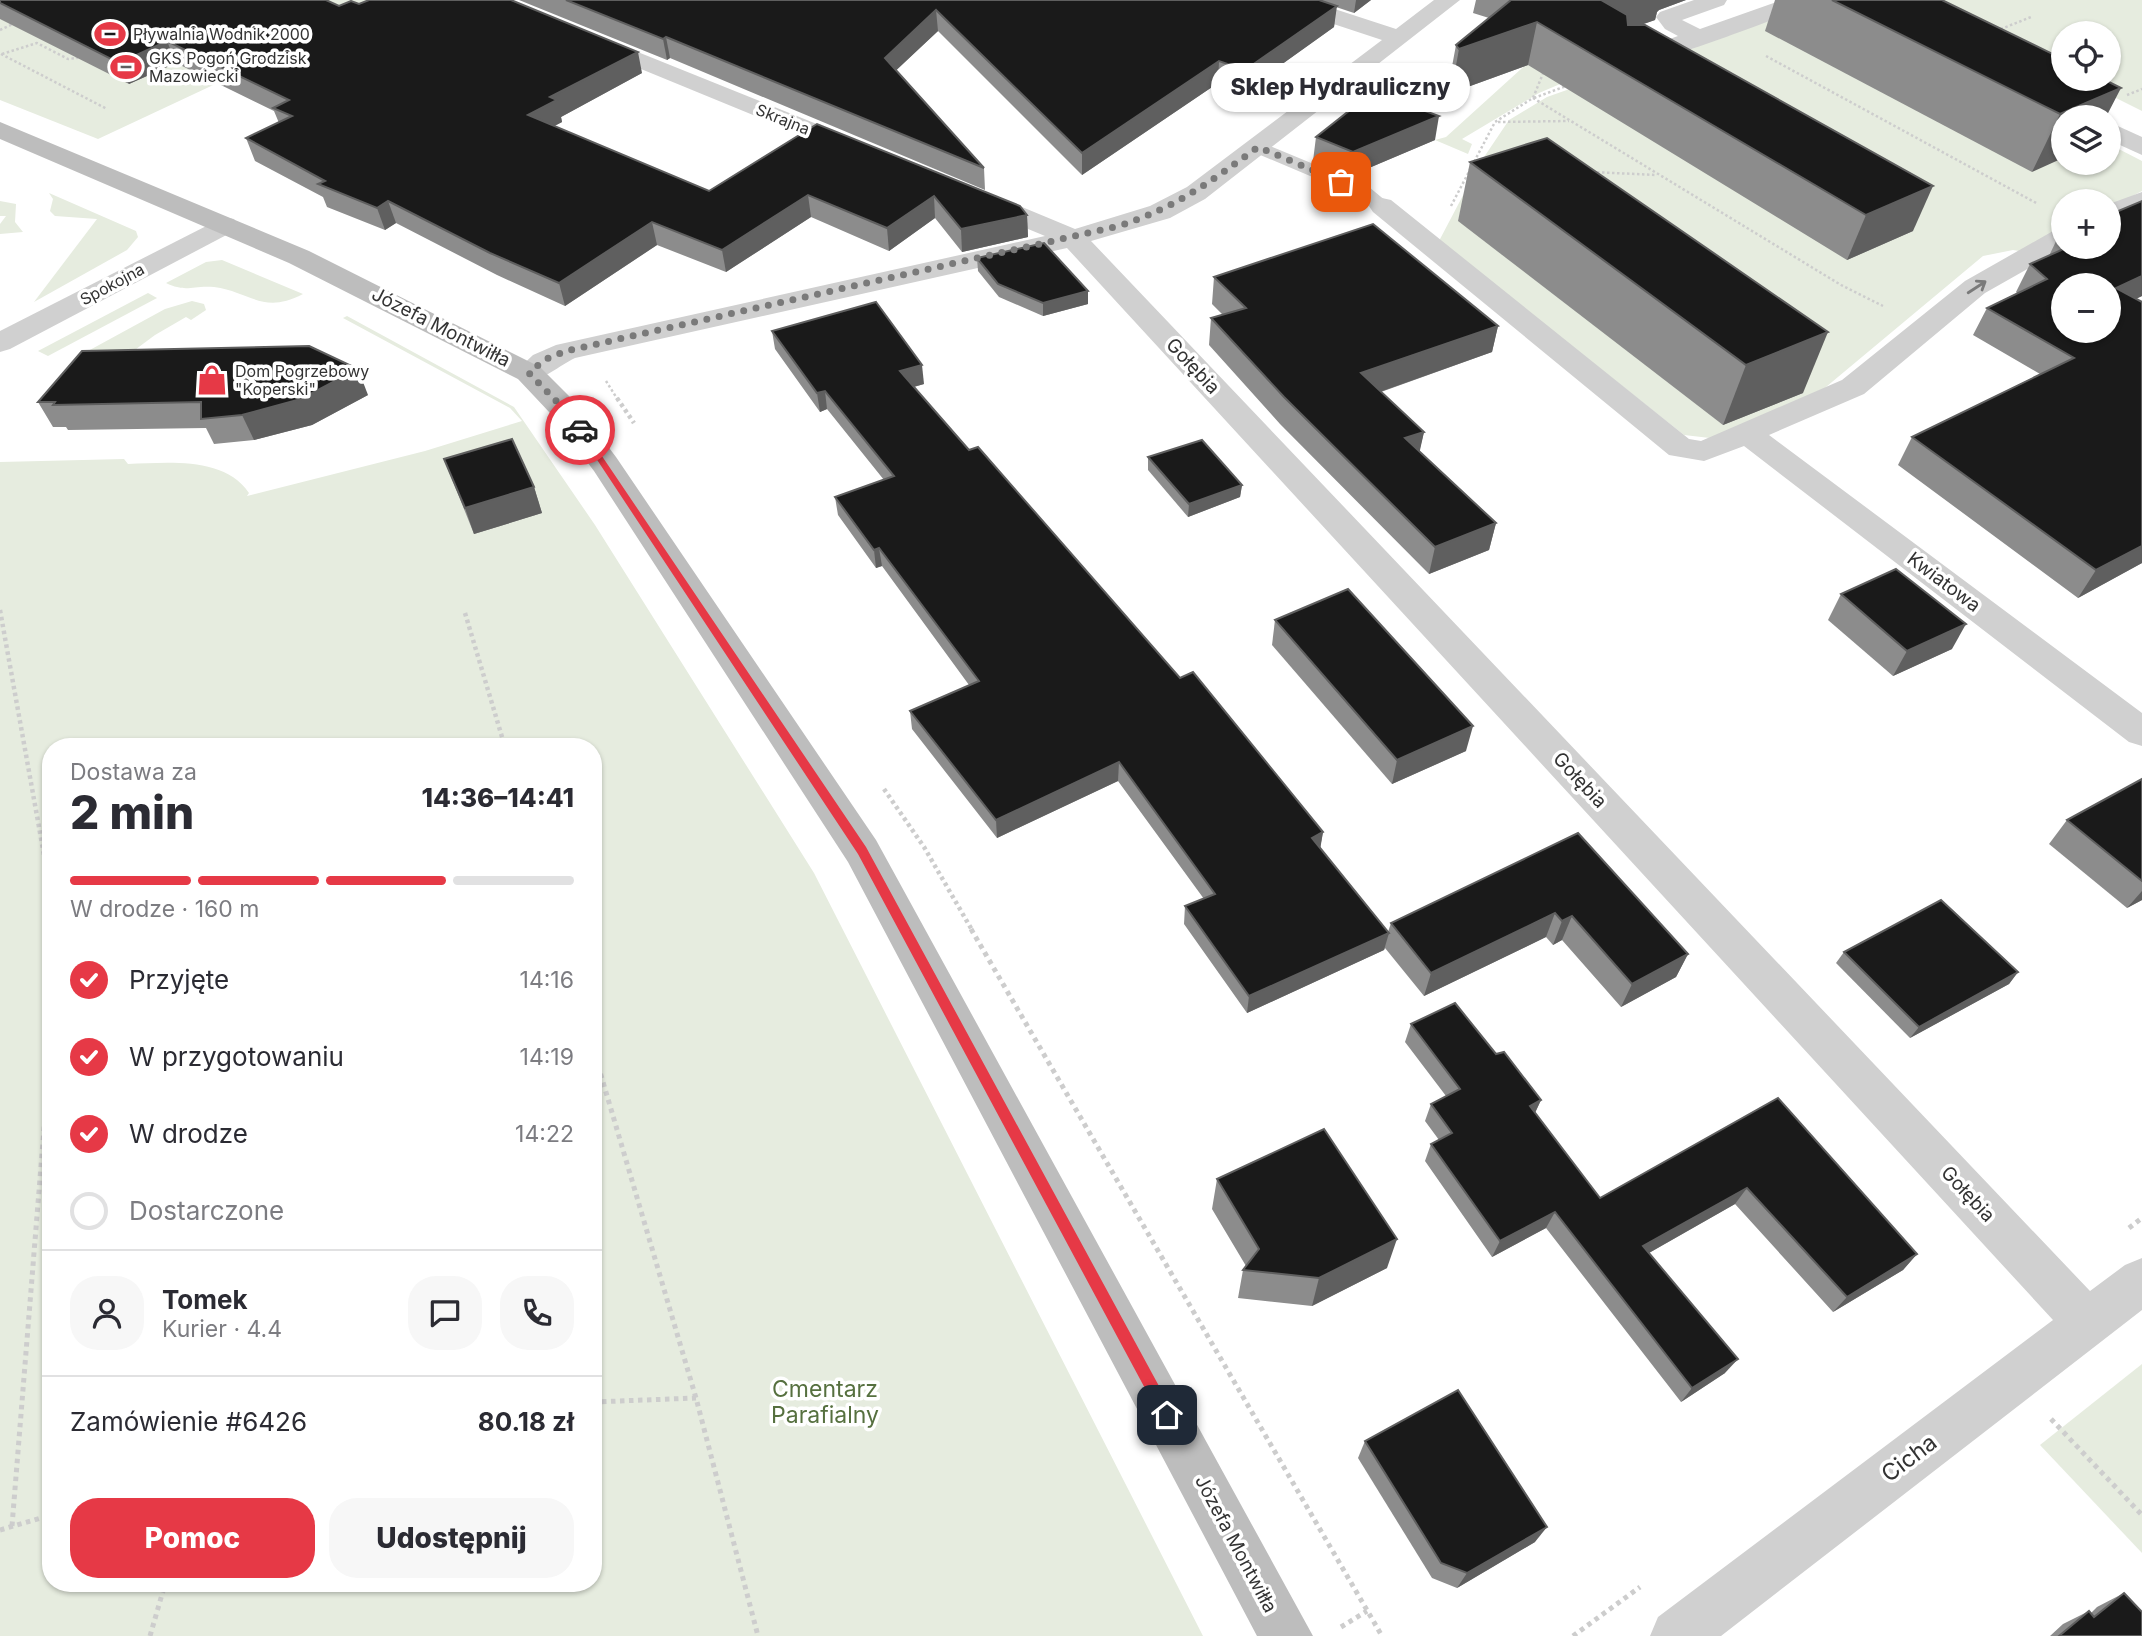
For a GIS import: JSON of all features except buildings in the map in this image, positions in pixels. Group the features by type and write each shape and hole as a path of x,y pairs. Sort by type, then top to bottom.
{"street":[{"path":"1284,0 1400,38"},
{"path":"529,373 544,360 566,351 1073,238 1160,212 1196,193 1449,0"},
{"path":"1710,34 1673,24 1668,16 1716,0"},
{"path":"1628,62 1804,0"},
{"name":"Skrajna","path":"570,32 880,159"},
{"name":"Józefa Montwiłła","path":"0,130 357,285 529,373 561,406 605,464 862,851 1286,1636"},
{"path":"2121,136 2142,147"},
{"path":"957,190 1073,238"},
{"path":"2121,209 2142,200"},
{"path":"1382,206 1679,448 1704,451 1853,387 1975,287 2051,243"},
{"name":"Spokojna","path":"0,342 224,225"},
{"name":"Gołębia","path":"1073,238 2087,1322"},
{"name":"Kwiatowa","path":"1747,433 2142,732"},
{"name":"Cicha","path":"1677,1636 2142,1281"}],"lane":[{"path":"1258,147 1362,191 1382,206"}],"path":[{"path":"1994,31 2031,17"},
{"path":"0,30 23,20"},
{"path":"1710,34 2039,205"},
{"path":"1,54 37,43 68,59 78,57 65,49"},
{"path":"1,54 107,109"},
{"path":"1533,98 1548,61"},
{"path":"1432,245 1495,122 1533,98 1628,62"},
{"path":"1533,98 1842,285"},
{"path":"1495,122 1570,121"},
{"path":"1471,165 1485,166"},
{"path":"1591,172 1658,175"},
{"path":"604,370 610,390 641,433"},
{"path":"0,610 42,844"},
{"path":"466,613 502,738"},
{"path":"877,778 924,847 1382,1636"},
{"path":"602,1079 696,1398 758,1636"},
{"path":"12,1526 42,1154"},
{"path":"602,1402 696,1398"},
{"path":"2050,1419 2142,1515"},
{"path":"0,1530 42,1518"},
{"path":"150,1636 163,1592"},
{"path":"1331,1632 1367,1611"}],"green space":[{"name":"GKS Pogoń Grodzisk Mazowiecki","path":"0,0 395,0 98,139 0,100"},
{"path":"1921,0 2142,0 2142,111 2102,91 2121,91 2121,21 2051,21 2051,66"},
{"path":"1818,1 2051,115 2051,175 2121,175 2121,150 2142,161 2142,191 2121,202 2121,189 2051,189 2051,238 2025,252 2013,250 1983,256 1814,397 1710,438 1684,435 1439,241 1480,163 1509,120 1547,97"},
{"path":"1553,40 1619,59 1539,93 1462,139 1472,144 1468,154 1435,140 1446,137"},
{"path":"49,193 136,231 138,237 127,250 34,302 97,219 55,216 50,211 53,199"},
{"path":"0,201 16,204 15,222 23,232 0,234 0,224 6,216 0,216"},
{"path":"222,260 303,294 289,300 267,302 214,287 185,288 166,283 206,262"},
{"path":"148,293 157,298 48,356 38,351"},
{"path":"192,301 204,304 206,310 191,320 186,317 155,335 124,358 88,351 165,309"},
{"name":"Cmentarz Parafialny","path":"347,316 514,407 595,525 814,873 1203,1636 0,1636 0,462 124,459 128,464 194,464 225,473 238,481 249,493 247,496 425,451 522,421 510,408 343,318"},
{"path":"2142,1364 2142,1553 2040,1445"}],"way so far":[{"path":"580,430 529,373 544,360 566,351 1119,226 1160,212 1196,193 1258,147 1341,182"}],"place":[{"name":"Pływalnia Wodnik 2000","path":"110,34"},
{"name":"GKS Pogoń Grodzisk Mazowiecki","path":"126,67"},
{"name":"Sklep Hydrauliczny","path":"1341,182"},
{"name":"Dom Pogrzebowy \"Koperski\"","path":"212,380"}],"route":[{"path":"580,430 862,851 1167,1415"}]}
